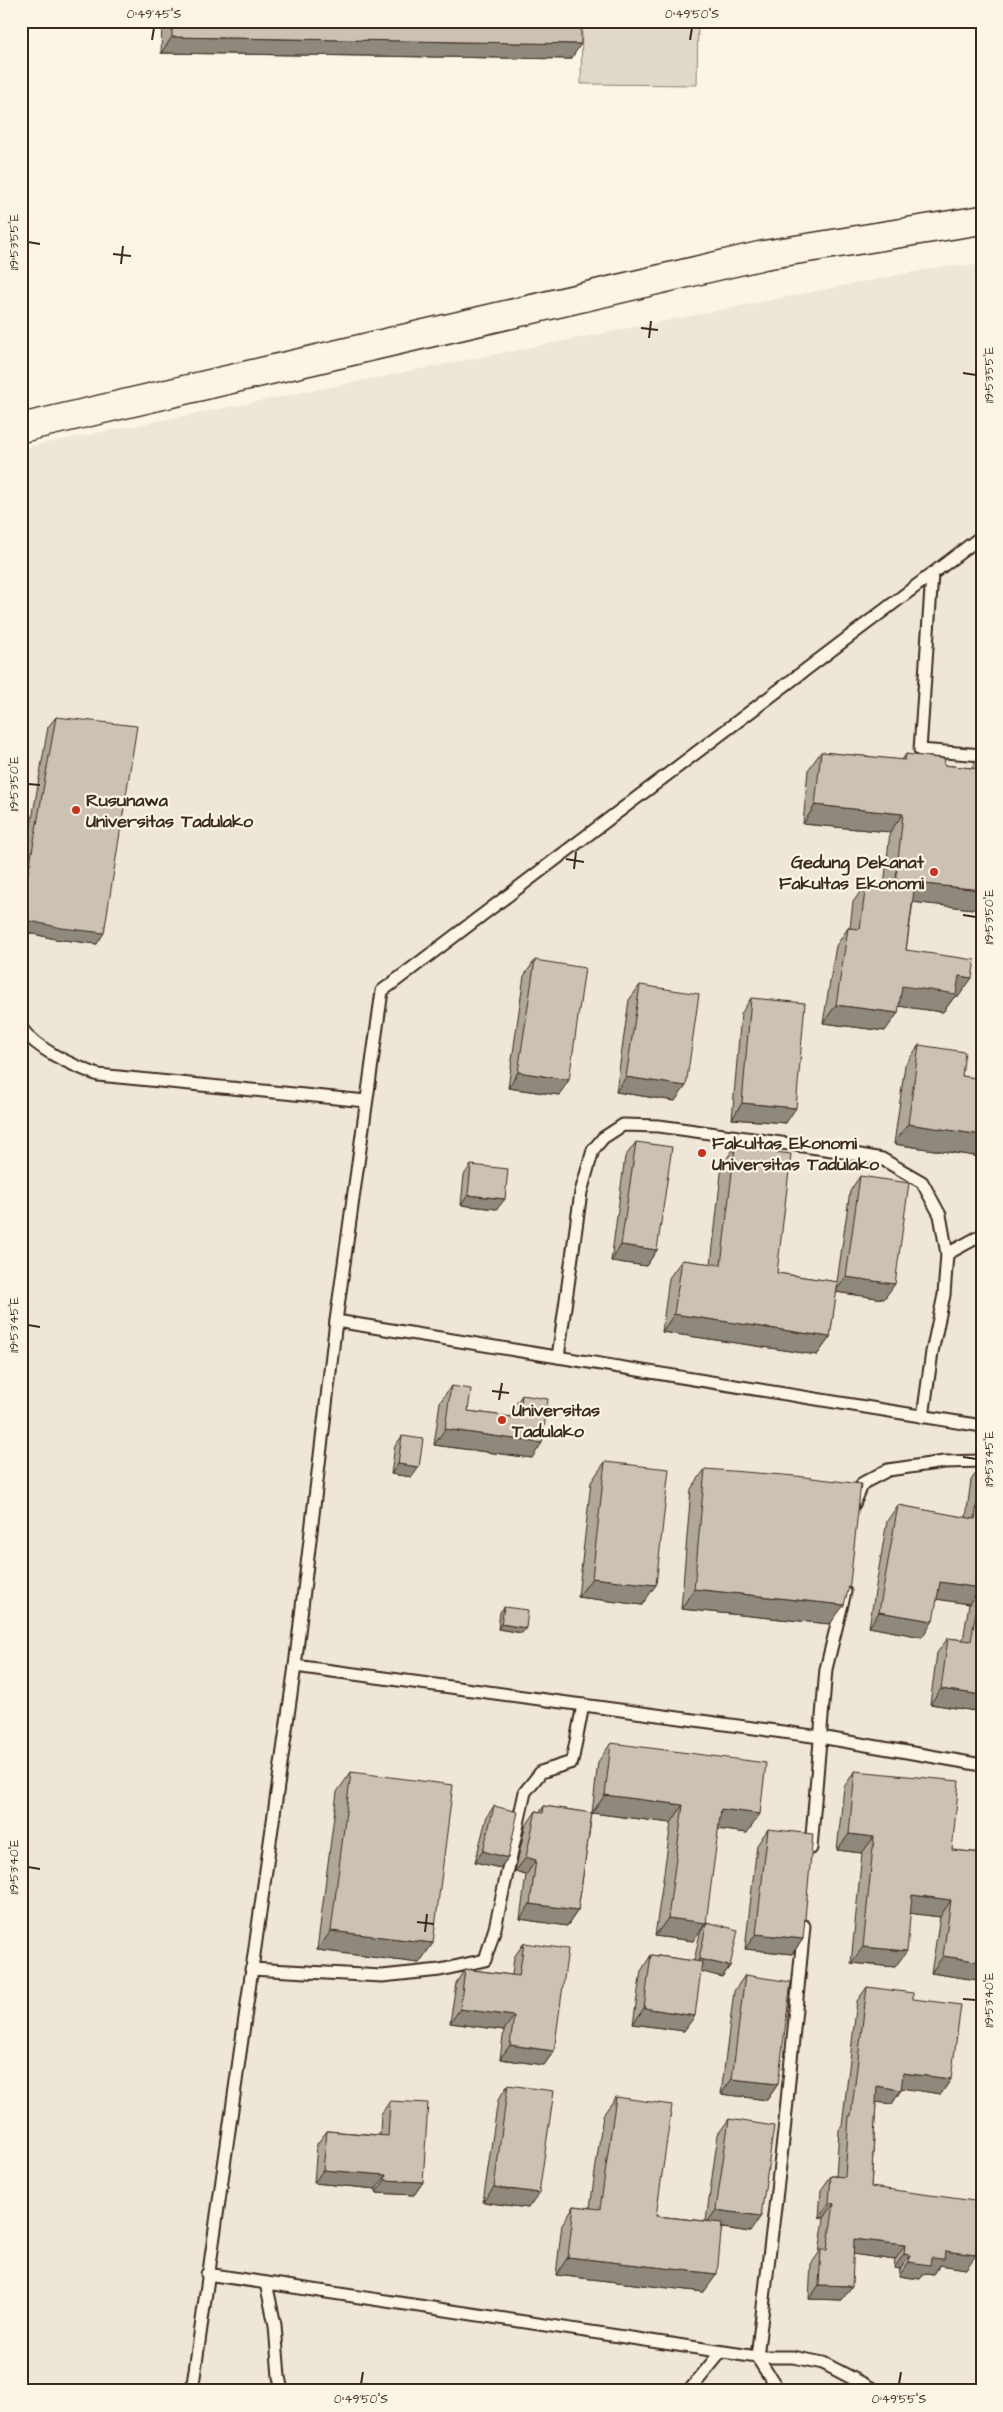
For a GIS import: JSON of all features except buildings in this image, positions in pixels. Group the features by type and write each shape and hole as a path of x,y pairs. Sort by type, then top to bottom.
{"street":[{"path":"21,428 764,255 982,220"}],"lane":[{"path":"192,2391 207,2274 295,1666 336,1321 382,991 982,536"},
{"path":"932,574 920,750 982,755"},
{"path":"21,1028 30,1040 71,1064 98,1075 366,1102"},
{"path":"558,1357 581,1192 593,1150 603,1138 623,1125 668,1127 882,1159 922,1182 940,1215 947,1254 944,1295 932,1352 923,1417"},
{"path":"947,1254 982,1235"},
{"path":"336,1321 982,1426"},
{"path":"853,1515 854,1505 862,1483 888,1470 944,1462 982,1461"},
{"path":"810,1856 826,1669 843,1604 845,1584"},
{"path":"295,1666 820,1737 982,1765"},
{"path":"251,1969 382,1976 440,1970 485,1960 495,1928 525,1792 541,1772 572,1762 583,1705"},
{"path":"779,2391 757,2357 784,2132 805,1911"},
{"path":"207,2274 721,2352 757,2357 793,2357 823,2363 877,2391"},
{"path":"266,2283 275,2325 278,2376 282,2391"},
{"path":"689,2391 721,2352"}],"shaded area":[{"path":"582,21 698,21 697,85 581,84"},
{"name":"Universitas Tadulako","path":"982,265 982,2391 21,2391 21,448 943,266"}],"place":[{"name":"Rusunawa Universitas Tadulako","path":"76,810"},
{"name":"Gedung Dekanat Fakultas Ekonomi","path":"934,872"},
{"name":"Fakultas Ekonomi Universitas Tadulako","path":"702,1153"},
{"name":"Universitas Tadulako","path":"502,1420"}]}
